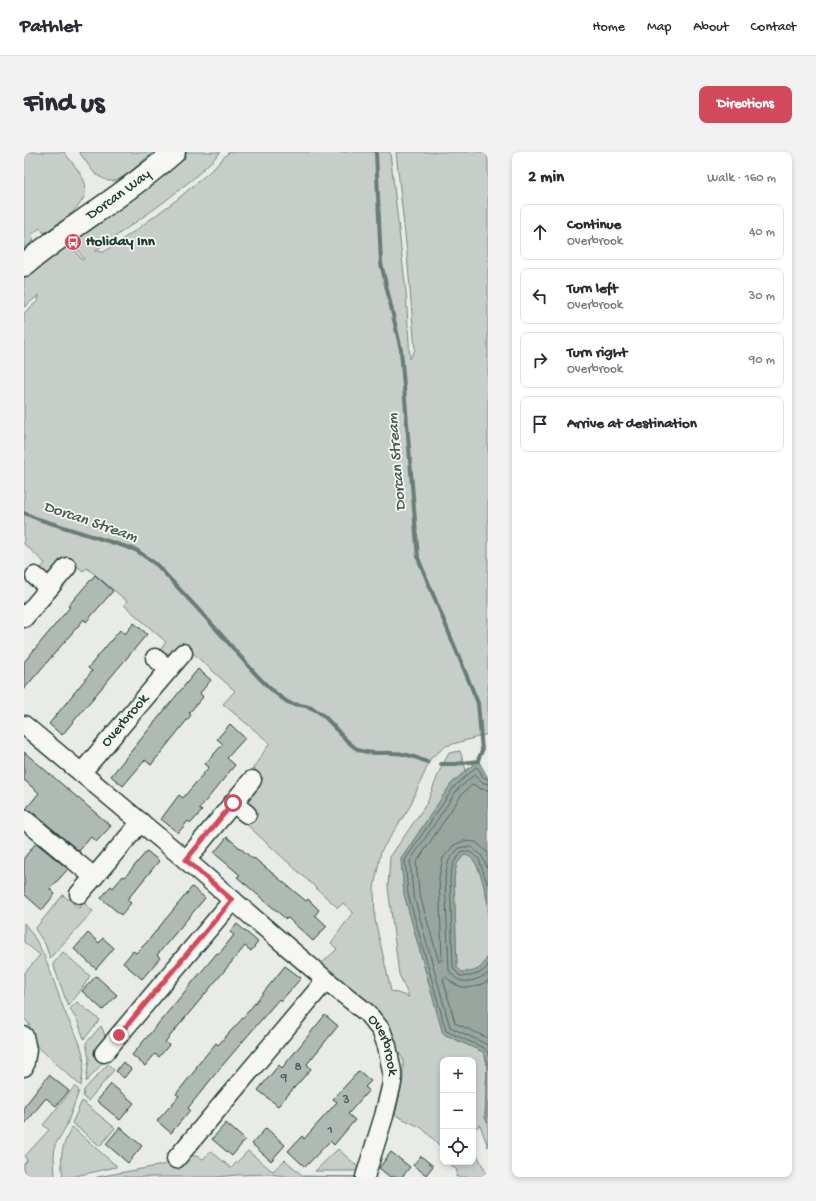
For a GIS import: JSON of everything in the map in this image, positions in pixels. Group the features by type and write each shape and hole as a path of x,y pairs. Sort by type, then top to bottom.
{"main road":[{"name":"Dorcan Way","path":"24,265 153,170 174,152"}],"street":[{"path":"24,618 67,568"},
{"path":"35,576 49,588"},
{"name":"Overbrook","path":"82,772 162,664 183,653"},
{"name":"Overbrook","path":"24,725 82,772 326,980 367,1013 376,1024 383,1036 389,1052 392,1072 390,1094 365,1177"},
{"path":"186,860 240,808 252,780"},
{"path":"24,819 94,877"},
{"path":"79,894 141,822"},
{"path":"104,1053 113,1030 232,900"},
{"path":"176,1159 196,1147 326,980"},
{"path":"24,1036 27,1050 24,1068"}],"shaded area":[{"path":"24,152 64,152 83,179 86,191 78,206 65,219 44,233 40,228 31,235 34,240 24,249"},
{"path":"79,152 153,152 129,173 116,181 108,181 95,174"},
{"path":"186,152 221,152 195,177 164,202 95,251 104,252 136,230 179,198 214,168 229,152 390,152 406,292 410,359 415,350 407,253 396,152 488,152 488,734 446,746 431,758 409,808 381,851 374,888 375,920 391,991 409,997 399,974 388,887 390,857 427,803 440,770 449,753 460,751 466,770 451,784 401,859 404,894 443,1034 483,1052 485,1056 487,1064 485,1118 488,1123 488,1147 480,1125 476,1128 476,1057 440,1057 440,1146 422,1128 395,1115 403,1079 403,1059 378,1020 319,966 337,949 331,943 353,912 343,903 338,908 245,823 252,814 248,805 249,798 263,778 253,768 270,743 223,704 235,691 185,646 169,654 159,652 166,642 124,605 127,601 87,568 83,571 67,558 51,573 47,574 38,572 45,563 24,544 24,313 38,301 39,295 24,307 24,277 66,244 69,248 72,246 82,260 84,259 75,245 79,242 76,237 169,168"},
{"path":"464,855 469,856 475,861 482,879 488,903 488,955 483,966 473,972 462,972 457,967 454,877 457,863"},
{"path":"63,895 79,908 84,903 93,911 50,958 45,944 35,929"},
{"path":"24,923 38,944 65,1012 80,1044 84,1063 81,1086 36,1045 29,1024 24,1018 24,974 40,955 24,942"},
{"path":"63,952 90,976 68,1006 53,964"},
{"path":"77,1002 100,1020 84,1039 78,1022 70,1009"},
{"path":"101,1026 105,1038 106,1059 86,1082 89,1059 86,1043"},
{"path":"108,1064 114,1070 88,1101 83,1097 84,1090"},
{"path":"75,1086 79,1091 66,1127 55,1145 55,1177 24,1177 24,1164 27,1161 25,1156 49,1130 43,1125"},
{"path":"82,1101 115,1128 100,1146 72,1123"},
{"path":"72,1127 116,1165 116,1167 71,1177 63,1177 62,1151"},
{"path":"338,1149 358,1167 357,1171 315,1171"},
{"path":"211,1151 231,1168 248,1151 273,1171 285,1160 303,1176 359,1177 293,1177 270,1174 216,1177 97,1177 163,1165 172,1159 182,1156 188,1155 203,1159"},
{"path":"476,1152 488,1177 456,1177 457,1170 451,1165 476,1165"}],"water":[{"path":"478,760 488,778 488,903 478,867 469,857 464,855 457,864 454,877 457,967 462,972 478,969 484,964 488,955 488,1123 485,1118 487,1064 485,1056 483,1052 443,1034 404,894 401,859 451,784"}],"building":[{"path":"95,575 113,591 86,622 84,619 24,689 24,662 70,607 68,606"},
{"path":"134,623 147,634 62,735 49,724 92,671 88,668 114,637 120,630 125,634"},
{"path":"198,669 211,680 200,693 203,697 189,713 191,715 151,765 145,760 123,786 111,776"},
{"path":"230,724 245,738 227,758 235,765 199,809 202,811 191,823 188,821 178,833 161,819 179,795 183,798 209,767 205,764 223,744 217,739"},
{"path":"24,752 111,826 96,842 91,837 79,851 31,811 26,809 39,793 24,780"},
{"path":"227,837 306,901 308,899 319,910 315,915 327,926 313,941 288,918 286,919 237,877 240,875 214,853"},
{"path":"36,843 68,869 50,889 55,894 42,910 24,894 24,858"},
{"path":"147,851 159,861 127,900 131,903 121,915 101,898 111,886 113,888 123,876 125,877"},
{"path":"192,887 205,898 157,955 160,958 142,979 123,963 133,951 136,953 147,942"},
{"path":"237,924 258,942 251,951 245,946 165,1042 169,1045 159,1057 155,1054 145,1066 132,1055 217,953 219,954 234,935 230,932"},
{"path":"88,933 99,943 103,938 114,948 96,969 74,949"},
{"path":"285,966 301,978 281,1001 279,999 221,1067 188,1108 190,1110 171,1133 157,1121 179,1096 176,1094 197,1068 196,1067 216,1043 218,1045 242,1019"},
{"path":"96,976 117,995 103,1010 82,991"},
{"path":"325,1015 338,1026 307,1064 311,1069 278,1106 258,1090 279,1065 282,1068"},
{"path":"123,1062 131,1069 124,1078 116,1071"},
{"path":"359,1071 371,1081 365,1087 369,1090 348,1114 355,1120 334,1145 330,1141 305,1167 288,1151 302,1136 304,1139 337,1102 333,1099"},
{"path":"49,1075 69,1091 56,1106 46,1098 24,1125 24,1107"},
{"path":"111,1084 134,1103 120,1120 97,1101"},
{"path":"226,1123 245,1140 232,1156 212,1139"},
{"path":"120,1127 142,1146 128,1163 106,1144"},
{"path":"266,1128 285,1145 271,1161 252,1144"},
{"path":"391,1152 410,1167 402,1177 390,1177 379,1168"},
{"path":"421,1156 433,1166 426,1175 413,1165"}],"waterway":[{"name":"Dorcan Stream","path":"376,152 381,263 401,350 418,558 478,703 482,751 478,760"},
{"name":"Dorcan Stream","path":"24,513 38,519 136,550 157,565 261,680 277,695 291,704 303,705 318,712 325,717 353,747 363,752 401,754 427,762"},
{"name":"Dorcan Stream","path":"441,764 478,761"}],"place":[{"name":"Holiday Inn","path":"73,242"}],"route":[{"path":"119,1035 232,900 186,860 233,803"}]}
